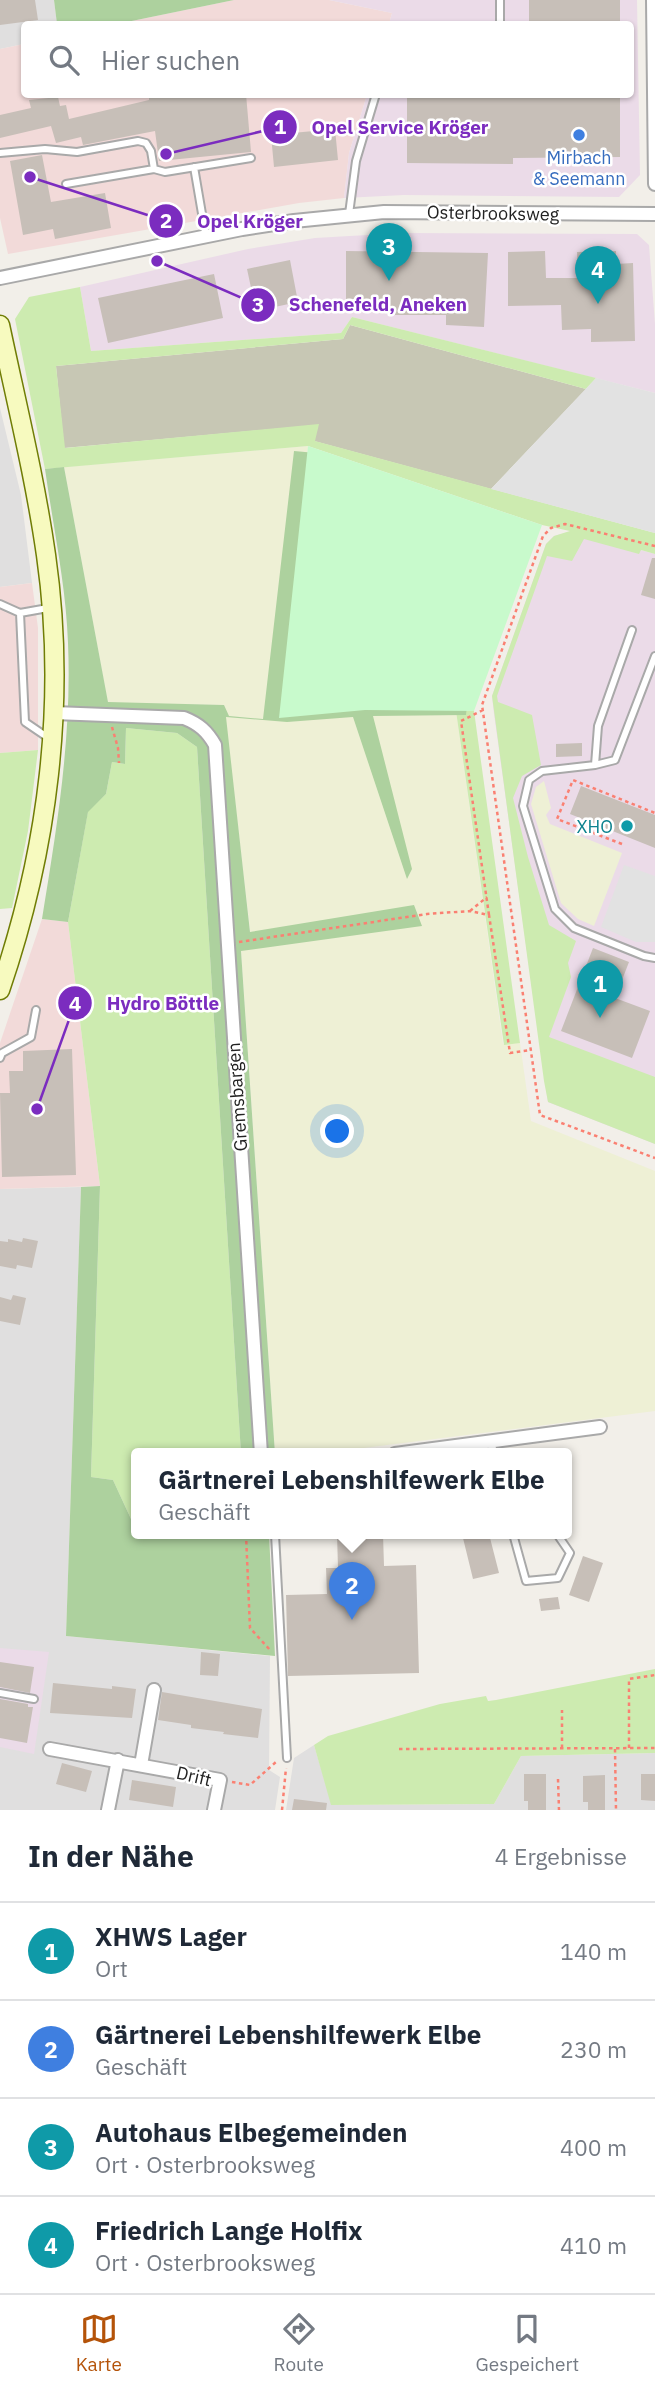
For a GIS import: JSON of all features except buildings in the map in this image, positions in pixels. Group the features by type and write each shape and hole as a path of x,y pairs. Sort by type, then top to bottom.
{"main road":[{"path":"0,325 46,557 51,607 54,713 42,832 20,932 0,989"}],"street":[{"path":"653,0 655,184"},
{"name":"Osterbrooksweg","path":"0,278 294,220 349,214 655,214"},
{"name":"Gremsbargen","path":"54,713 184,718 199,724 215,745 261,1448"},
{"path":"490,1448 600,1427"},
{"path":"141,1765 154,1690"},
{"name":"Drift","path":"50,1749 220,1780 214,1810"},
{"path":"108,1810 118,1760"}],"lane":[{"path":"500,0 500,21"},
{"path":"349,214 356,161 375,98"},
{"path":"0,153 45,149 77,152 138,141 146,143 154,169"},
{"path":"66,184 154,169 165,172 251,158"},
{"path":"194,167 206,237"},
{"path":"0,604 20,613 51,607"},
{"path":"20,613 25,722 52,740"},
{"path":"595,765 598,726 632,630"},
{"path":"655,656 615,760 542,771 529,780 523,806 555,909 574,928 644,957 655,958"},
{"path":"1,1054 31,1037 36,1010"},
{"path":"275,1539 287,1758"},
{"path":"514,1539 526,1581 558,1577 570,1553 560,1539"},
{"path":"0,1693 34,1699"}],"path":[{"path":"483,709 461,721 510,1053 531,1050"},
{"path":"107,715 114,732 118,763"},
{"path":"621,844 557,819 573,780 655,813"},
{"path":"470,911 487,897"},
{"path":"226,944 427,914 470,911 489,915"},
{"path":"246,1539 250,1628 272,1653"},
{"path":"629,1748 629,1679 655,1675"},
{"path":"562,1710 562,1748"},
{"path":"399,1749 655,1748"},
{"path":"615,1749 616,1810"},
{"path":"282,1810 287,1758"},
{"path":"220,1780 250,1785 276,1762 286,1770"},
{"path":"558,1779 559,1810"}],"shaded area":[{"path":"0,0 54,0 57,21 21,21 21,45 0,49"},
{"path":"234,0 329,0 392,13 390,21 132,21"},
{"path":"329,0 637,0 640,175 619,197 404,195 344,198 349,153 366,98 634,98 634,21 390,21 392,13"},
{"path":"21,45 21,98 366,98 349,153 344,198 299,203 8,254 0,218 0,49"},
{"path":"402,233 637,234 649,245 655,324 655,393 352,317 341,333 91,351 80,287 248,249 315,238"},
{"path":"350,325 586,389 491,489 314,441 318,425 64,448 56,366 343,339"},
{"path":"596,378 655,393 655,533 491,489"},
{"path":"0,408 21,495 32,583 0,587"},
{"path":"308,446 279,717 456,711 503,1044 520,1043 531,1121 655,1171 655,1411 363,1448 275,1448 241,950 252,948 224,705 108,703 64,467"},
{"path":"572,531 655,554 655,1144 548,1102 494,714 492,696 546,544 554,536"},
{"path":"32,583 38,628 38,750 0,753 0,587"},
{"path":"544,781 551,808 546,815 550,824 622,853 594,926 578,919 561,903 531,804 536,787"},
{"path":"624,865 655,876 655,942 636,942 601,927"},
{"path":"42,919 68,922 100,1186 0,1189 0,1043"},
{"path":"81,1187 66,1636 270,1656 269,1770 280,1777 275,1810 0,1810 0,1189"},
{"path":"0,1648 49,1652 34,1754 0,1747"},
{"path":"314,1745 332,1805 494,1804 521,1756 655,1753 655,1810 286,1810 294,1758"}],"green space":[{"path":"54,0 234,0 132,21 57,21"},
{"path":"80,287 91,351 341,333 352,317 596,378 586,389 350,325 343,339 56,366 65,448 319,424 315,441 655,533 655,554 641,550 639,554 584,539 572,561 547,556 497,696 498,702 532,715 541,765 522,776 513,798 549,925 576,941 568,963 571,977 549,1037 655,1077 655,1144 548,1102 544,1081 492,696 546,544 554,536 570,531 542,525 308,446 45,469 15,319 29,297"},
{"path":"308,446 542,525 474,711 365,710 279,718"},
{"path":"294,451 316,453 468,695 466,715 373,716 412,869 407,879 353,717 287,722 226,717 250,932 414,905 422,926 241,951 275,1448 241,1448 197,747 177,733 126,728 125,764 112,762 106,794 88,812 68,922 42,919 62,781 69,678 65,599 45,469 64,467 108,702 224,705 229,716 263,719"},
{"path":"456,711 474,711 520,1043 504,1045"},
{"path":"126,728 177,733 197,747 241,1448 131,1448 131,1519 113,1480 91,1477 100,1186 68,922 88,811 106,794 112,762 125,764"},
{"path":"38,750 28,831 12,908 0,909 0,753"},
{"path":"100,1186 91,1477 113,1480 131,1519 131,1539 269,1539 275,1656 66,1636 81,1187"},
{"path":"655,1669 655,1753 521,1756 494,1804 331,1805 314,1745 328,1736 440,1704 486,1696 488,1701 496,1700"}],"place":[{"name":"Mirbach & Seemann","path":"579,135"},
{"name":"Opel Service Kröger","path":"166,154"},
{"name":"Opel Kröger","path":"30,177"},
{"name":"Schenefeld, Aneken","path":"157,261"},
{"name":"Autohaus Elbegemeinden","path":"389,281"},
{"name":"Friedrich Lange Holfix","path":"598,304"},
{"name":"XHO","path":"627,826"},
{"name":"XHWS Lager","path":"600,1018"},
{"name":"Hydro Böttle","path":"37,1109"},
{"name":"Gärtnerei Lebenshilfewerk Elbe","path":"352,1620"}]}
